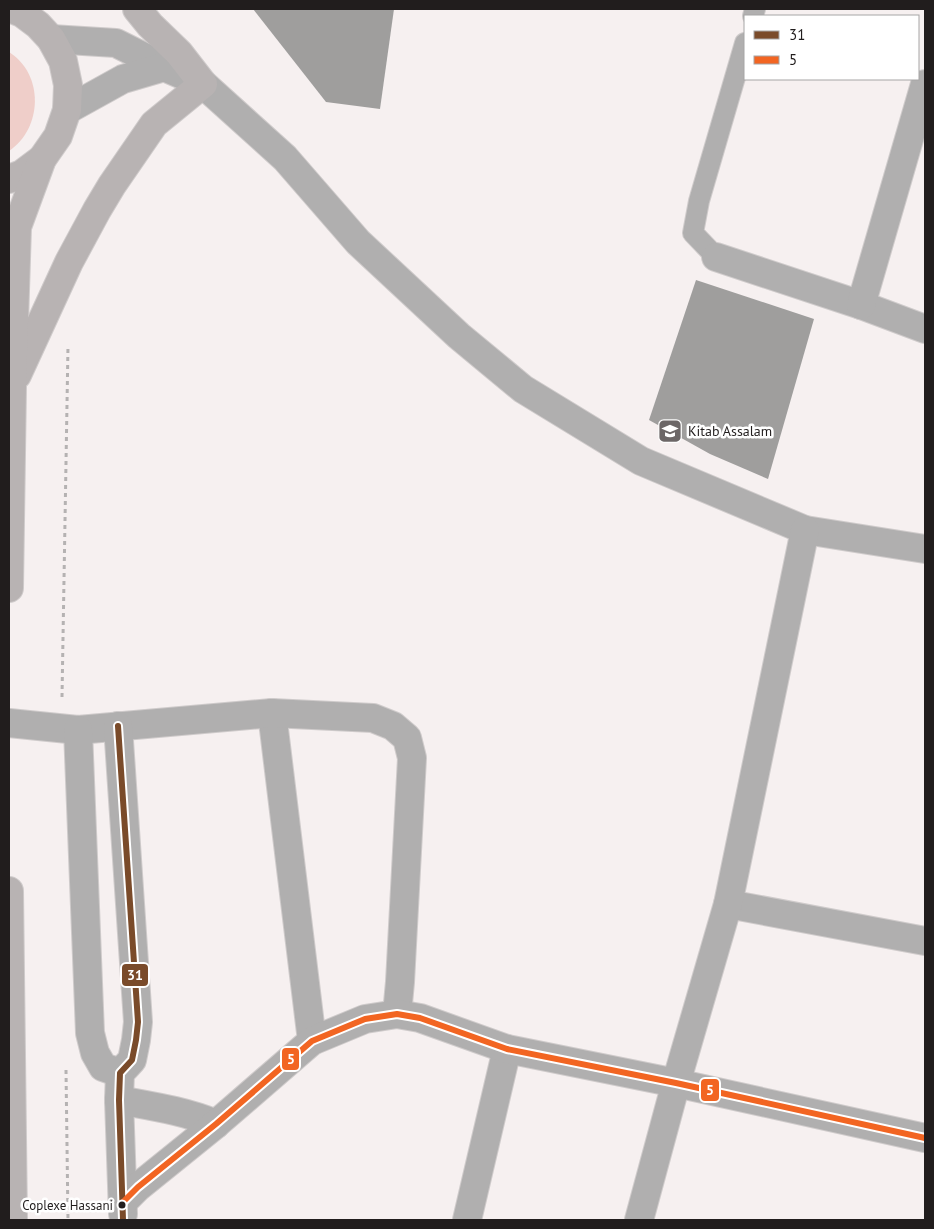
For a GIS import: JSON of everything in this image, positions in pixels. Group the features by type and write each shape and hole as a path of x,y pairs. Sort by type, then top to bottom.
{"highway":[{"path":"12,386 69,262 107,193 154,124 204,84 179,53 136,9"},
{"path":"9,588 17,227 42,159 58,136 67,110 68,85 63,61 51,40 38,24 18,10"},
{"path":"9,179 22,174 42,159"},
{"path":"9,891 13,1220"}],"street":[{"path":"51,40 116,43 204,84 285,158 358,242 459,336 523,389 641,461 805,530 925,549"},
{"path":"67,110 123,79 164,67"},
{"path":"861,305 925,84"},
{"path":"716,256 925,328"},
{"path":"638,1220 728,904 805,530"},
{"path":"272,713 312,1041"},
{"path":"9,723 78,730 272,713 373,718 393,726 407,738 412,758 397,1014"},
{"path":"118,726 138,1022 132,1060 120,1073 119,1100 123,1211"},
{"path":"78,730 90,1033 95,1053 103,1067 120,1073"},
{"path":"728,904 925,941"},
{"path":"123,1211 143,1183 216,1124 312,1041 365,1019 397,1014 420,1018 507,1049 676,1083 925,1138"},
{"path":"467,1220 507,1049"},
{"path":"119,1100 160,1108 216,1124"}],"lane":[{"path":"716,256 693,233 699,201 744,46"}],"shaded area":[{"path":"9,52 29,74 35,101 28,129 20,141 9,151"}],"building":[{"path":"253,9 394,9 380,109 326,102"},
{"path":"696,280 814,319 768,479 710,454 649,420"}],"transit line":[{"name":"31","path":"118,726 138,1022 132,1060 120,1073 119,1100 123,1220"},
{"name":"5","path":"123,1202 138,1187 216,1124 312,1041 365,1019 397,1014 420,1018 507,1049 676,1083 925,1138"}],"place":[{"name":"Kitab Assalam","path":"670,431"},
{"name":"Coplexe Hassani","path":"122,1205"}]}
